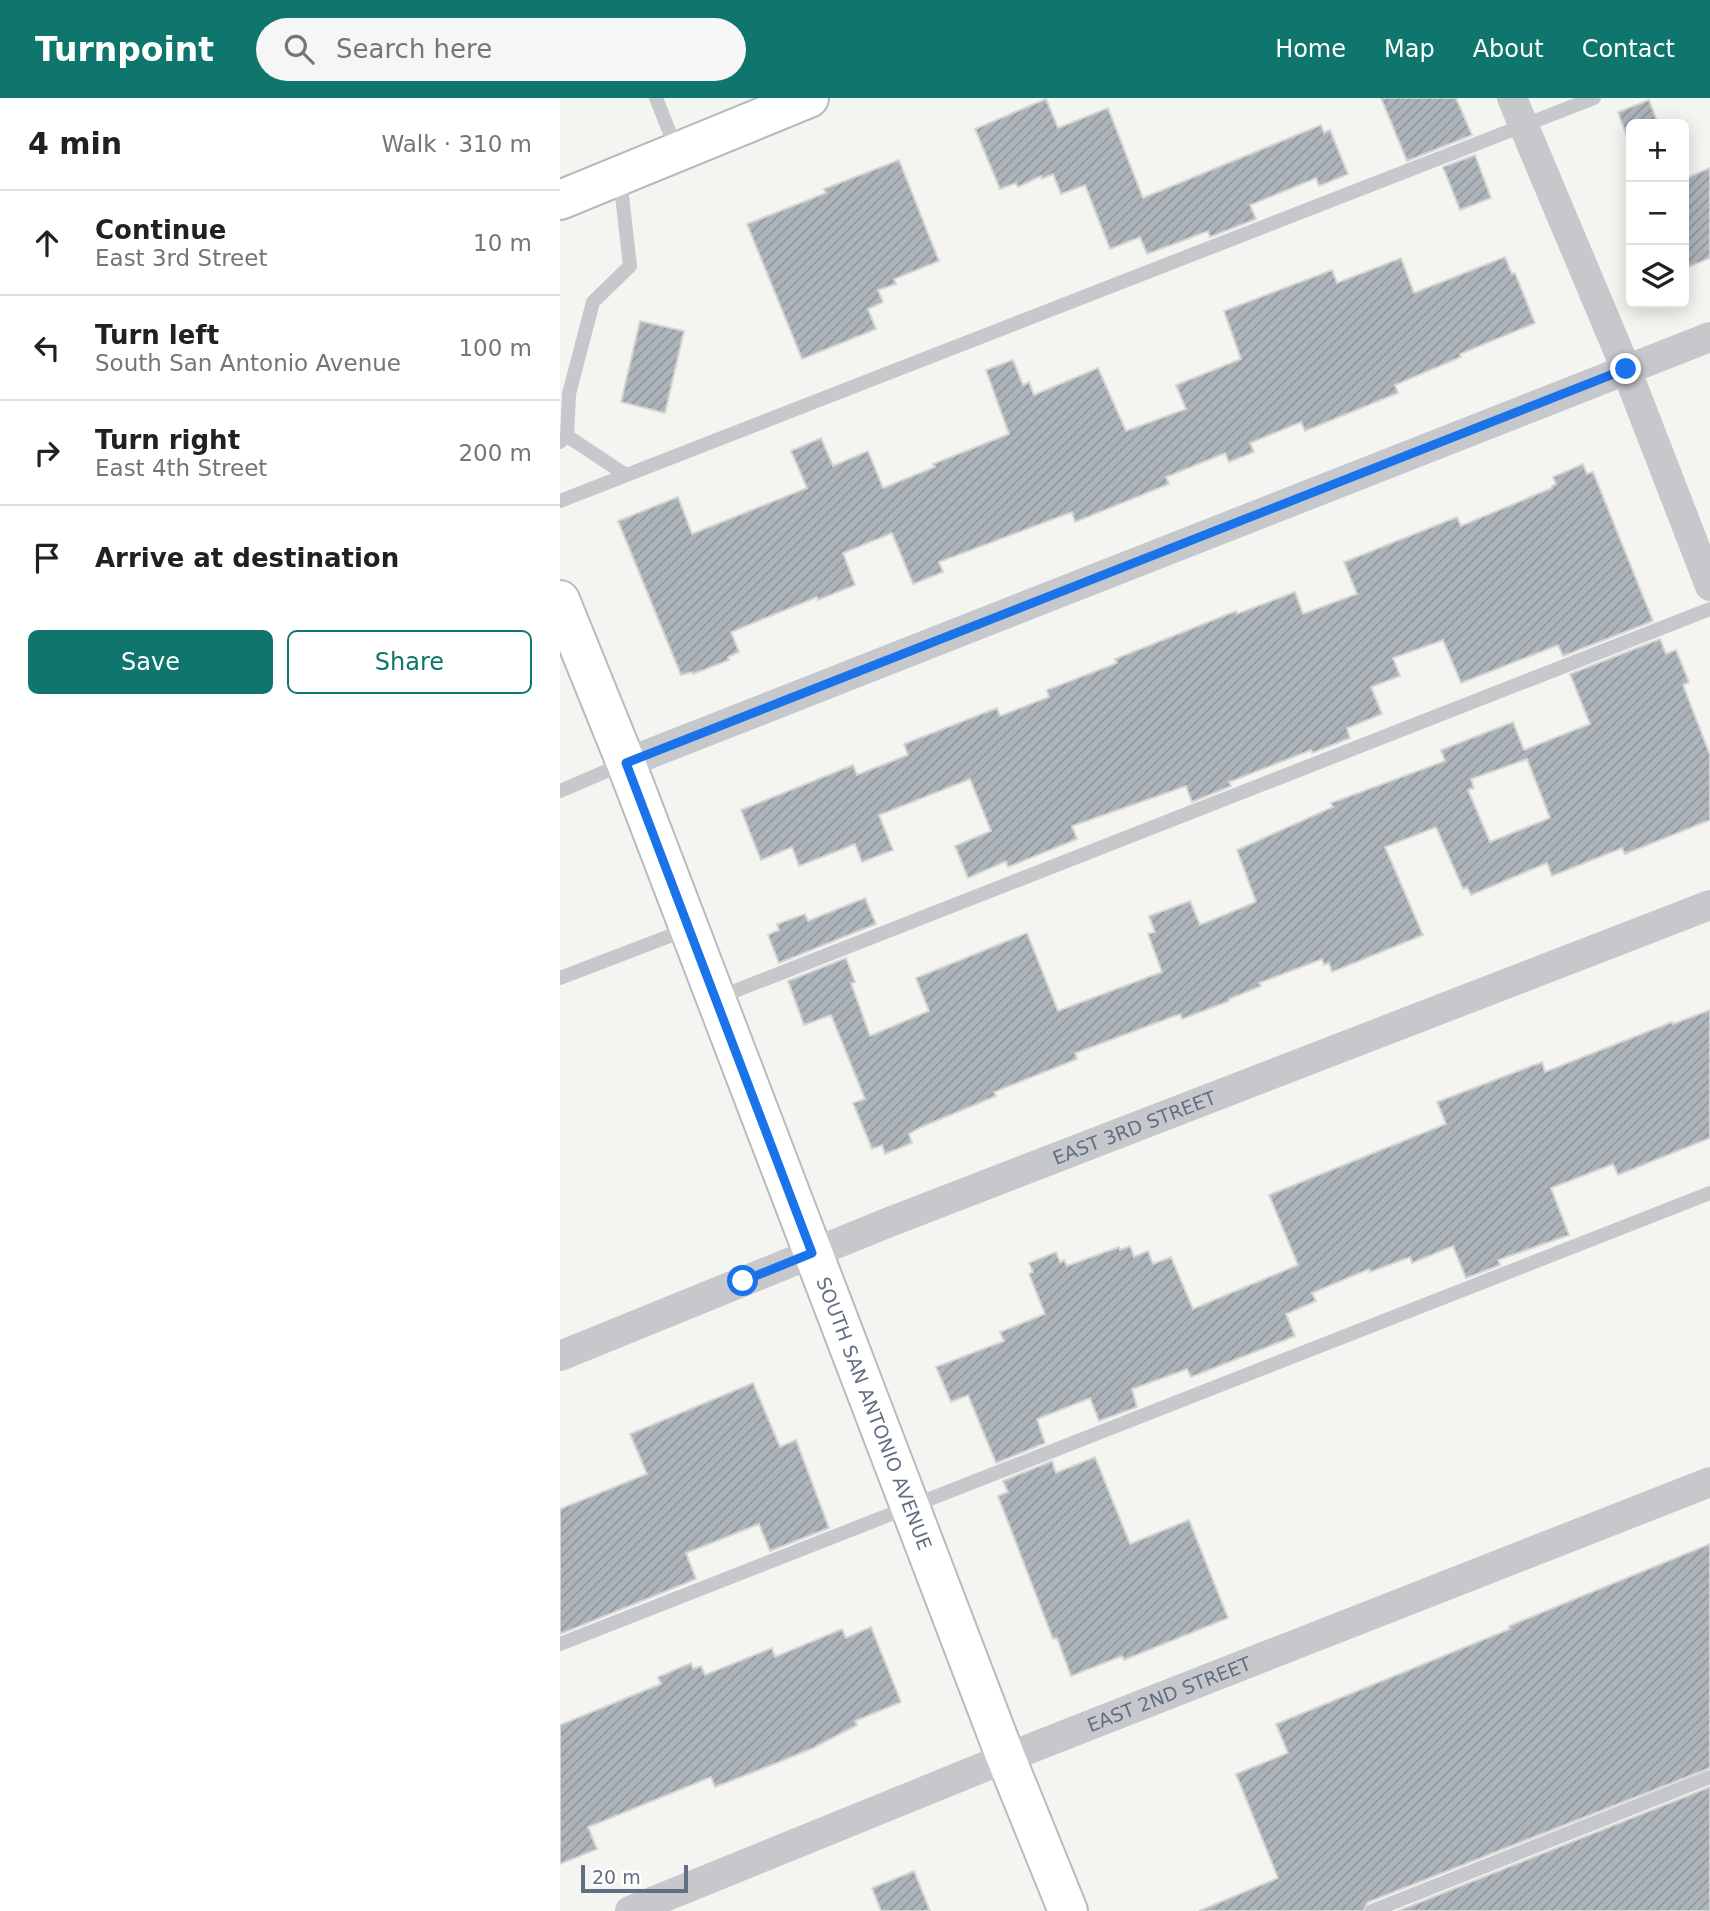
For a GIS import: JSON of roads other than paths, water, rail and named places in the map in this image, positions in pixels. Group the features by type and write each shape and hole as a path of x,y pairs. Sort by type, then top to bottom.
{"main road":[{"path":"560,200 808,98"},
{"name":"SOUTH SAN ANTONIO AVENUE","path":"560,600 626,763 1006,1758 1068,1911"}],"street":[{"path":"1512,98 1626,369 1710,586"},
{"path":"626,763 1710,337"},
{"name":"EAST 3RD STREET","path":"560,1356 812,1253 1710,905"},
{"name":"EAST 2ND STREET","path":"630,1911 1006,1758 1710,1482"}],"lane":[{"path":"656,98 677,153"},
{"path":"560,501 1594,98"},
{"path":"620,176 630,266 593,302 569,394 564,439 626,475"},
{"path":"716,998 1710,609"},
{"path":"560,790 626,763"},
{"path":"560,978 689,928"},
{"path":"560,1644 1710,1192"},
{"path":"1372,1911 1710,1777"}]}
